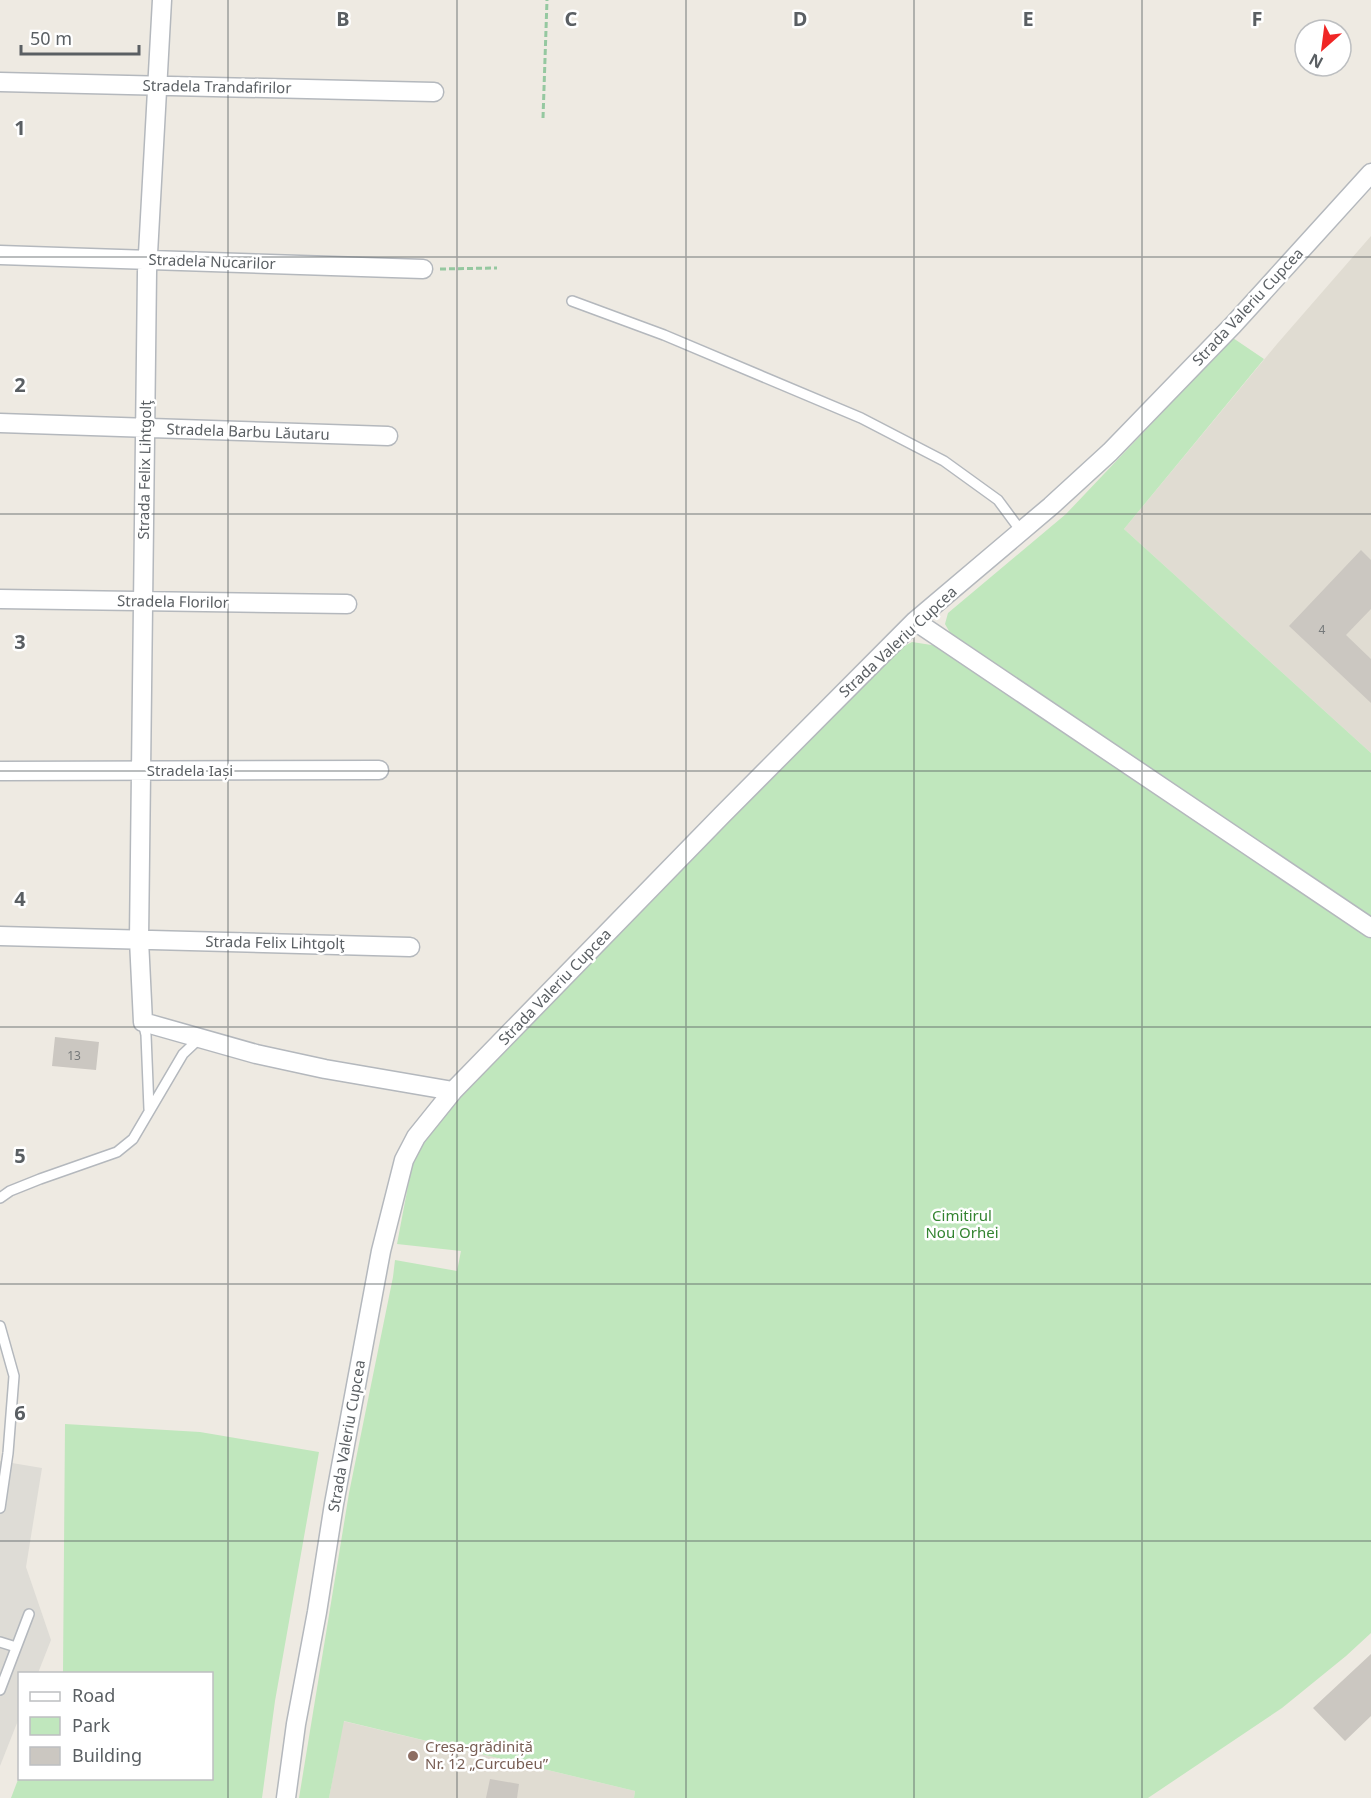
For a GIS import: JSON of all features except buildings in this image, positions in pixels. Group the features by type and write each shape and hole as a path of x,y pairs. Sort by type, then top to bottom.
{"street":[{"name":"Strada Felix Lihtgolţ","path":"143,1022 139,940 148,260 162,0"},
{"name":"Stradela Trandafirilor","path":"0,82 434,92"},
{"name":"Strada Valeriu Cupcea","path":"286,1798 296,1724 376,1274 404,1160 416,1137 453,1091 915,621 1110,452 1233,325 1371,172"},
{"name":"Stradela Nucarilor","path":"0,255 423,269"},
{"name":"Stradela Barbu Lăutaru","path":"0,423 388,436"},
{"name":"Stradela Florilor","path":"0,599 347,604"},
{"path":"915,621 1371,928"},
{"name":"Stradela Iași","path":"0,771 379,770"},
{"name":"Strada Felix Lihtgolţ","path":"0,936 410,947"},
{"path":"143,1022 256,1054 325,1069 453,1091"}],"lane":[{"path":"572,301 664,335 872,423 953,467 998,500 1021,531"},
{"path":"143,1022 146,1035 149,1109"},
{"path":"0,1198 10,1191 40,1179 117,1152 133,1138 183,1054 201,1037"},
{"path":"0,1326 14,1376 8,1453 0,1508"},
{"path":"0,1690 29,1614"},
{"path":"0,1642 16,1647"}],"path":[{"path":"543,118 547,0"},
{"path":"423,269 497,268"}],"shaded area":[{"path":"1371,236 1371,753 1124,529 1277,344"},
{"path":"0,1461 42,1468 26,1567 51,1640 38,1672 18,1672 18,1721 0,1766"},
{"name":"Creșa-grădiniță Nr. 12 „Curcubeu”","path":"343,1721 635,1791 634,1798 329,1798"}],"green space":[{"path":"1233,338 1264,359 1124,529 1371,753 1371,918 1186,792 954,640 945,624 948,613 1066,514"},
{"name":"Cimitirul Nou Orhei","path":"912,642 938,646 1371,936 1371,1633 1282,1708 1148,1798 634,1798 635,1791 344,1721 329,1798 299,1798 349,1493 395,1260 457,1271 461,1251 397,1244 414,1154 431,1129 539,1013 897,650"},
{"path":"65,1424 200,1432 319,1452 275,1701 262,1798 11,1798 18,1780 213,1780 213,1672 63,1672"}],"place":[{"name":"Creșa-grădiniță Nr. 12 „Curcubeu”","path":"413,1756"}]}
